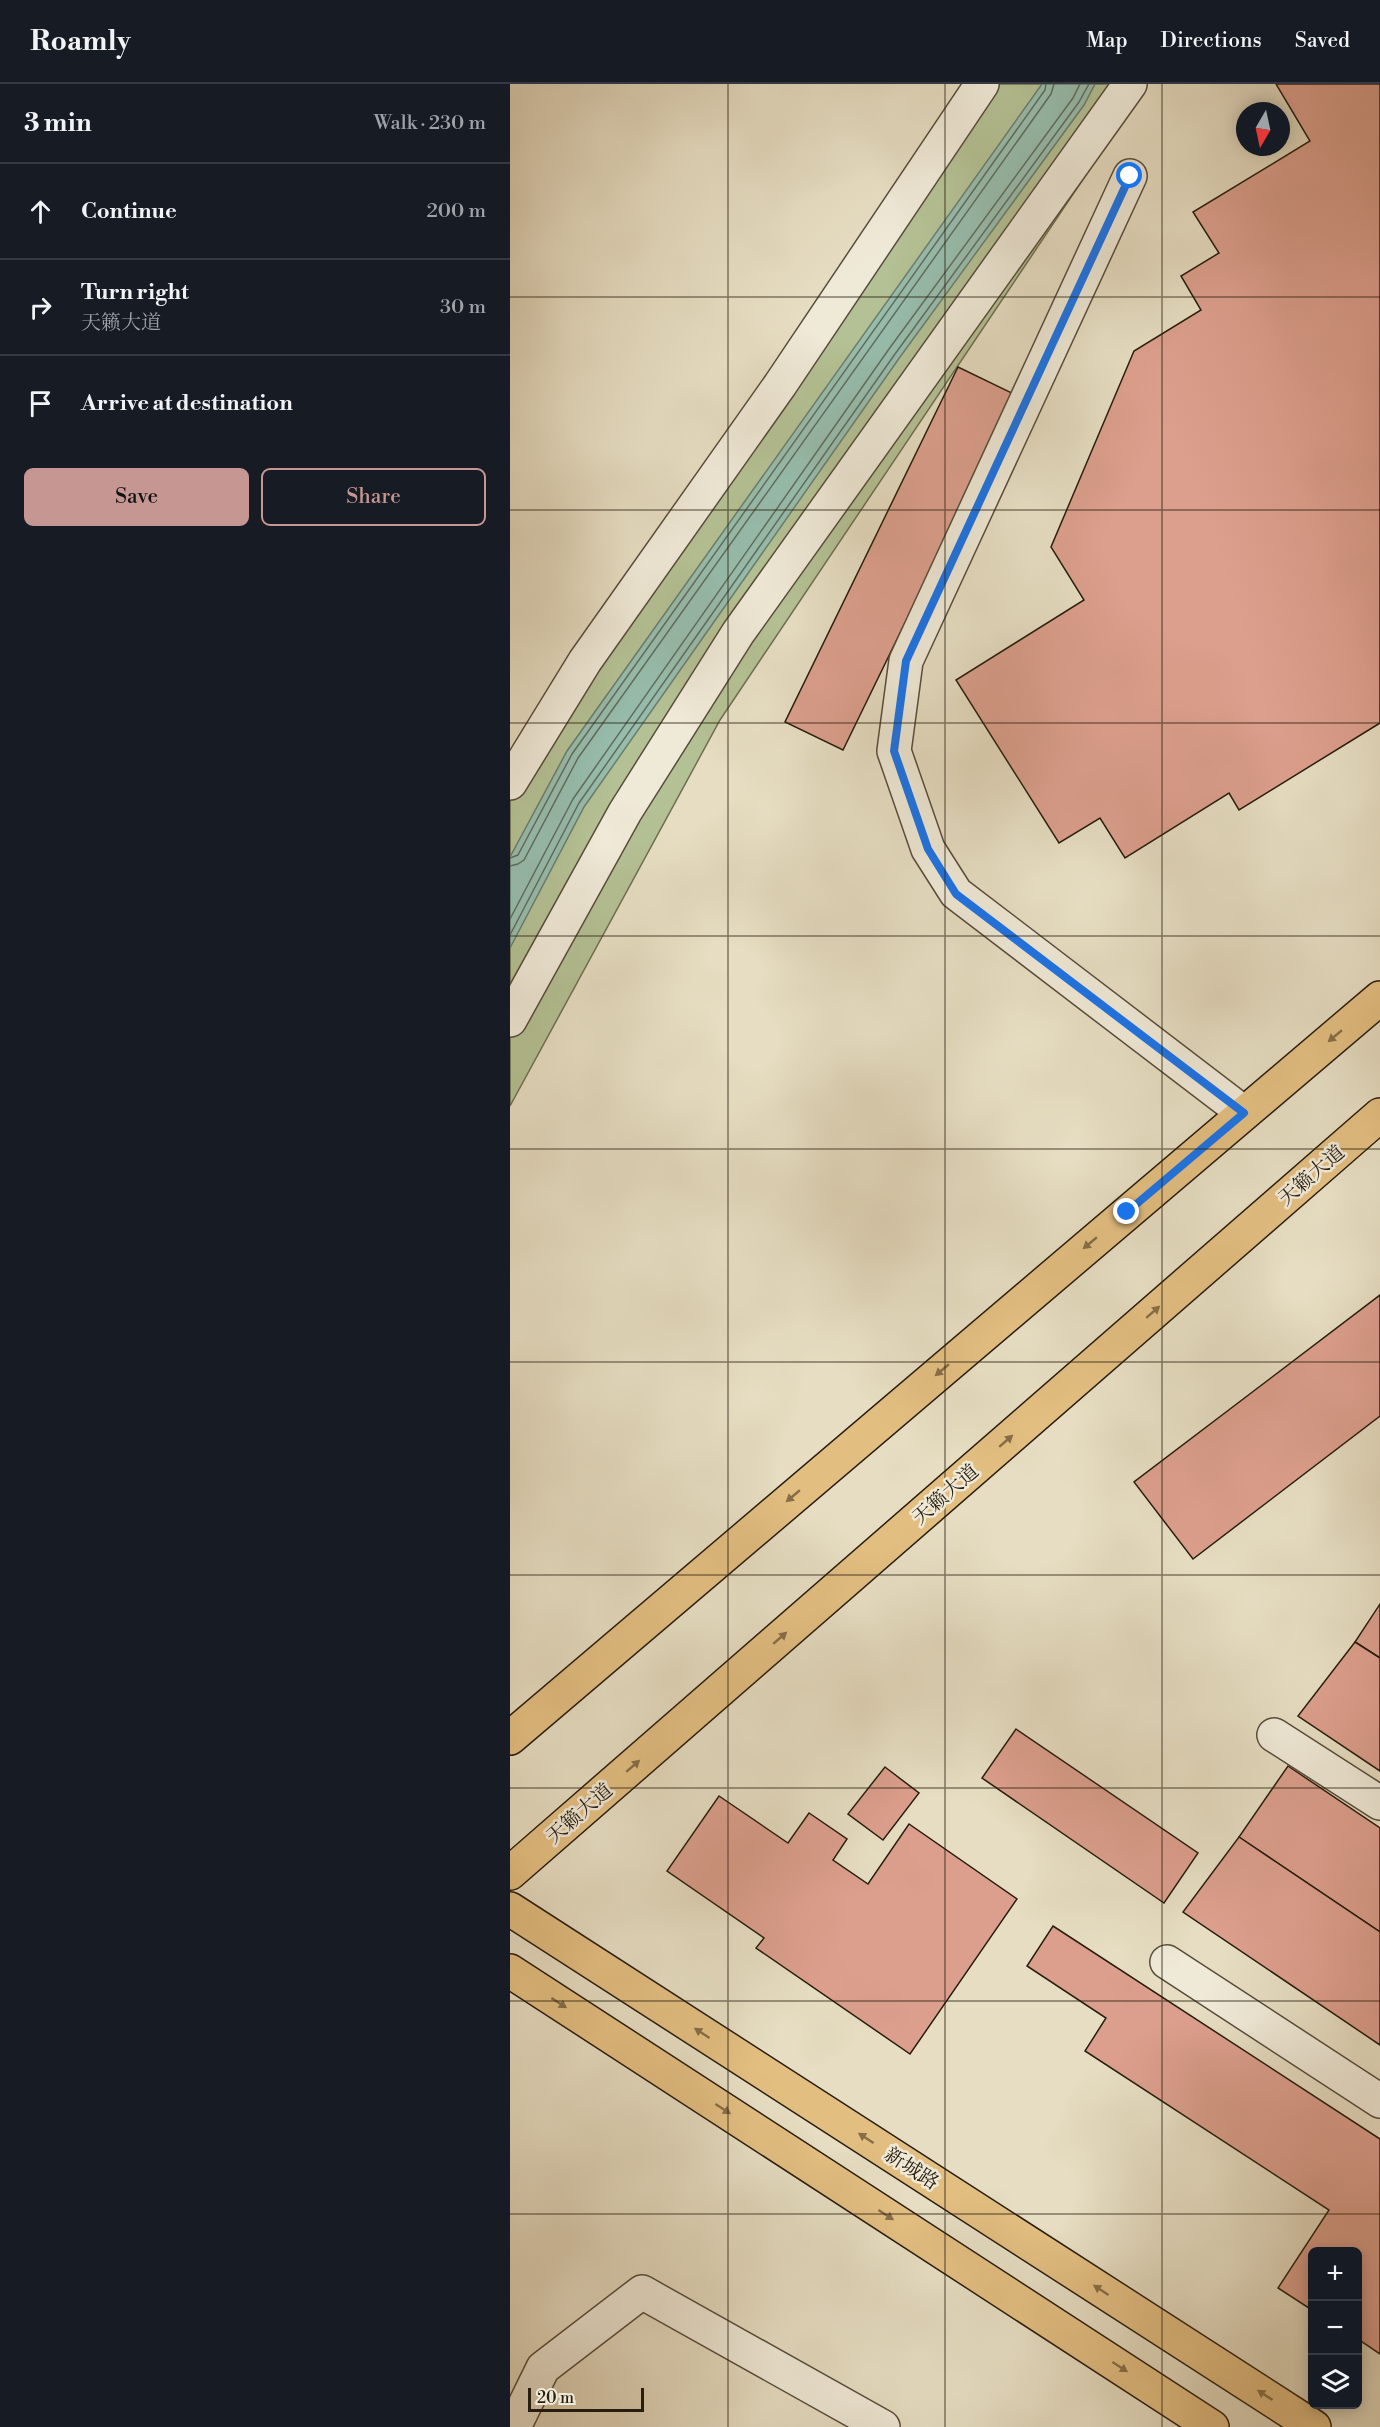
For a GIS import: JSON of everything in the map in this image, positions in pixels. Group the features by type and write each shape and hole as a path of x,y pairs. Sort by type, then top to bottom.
{"main road":[{"path":"510,1738 1380,998"},
{"name":"天籁大道","path":"510,1873 1380,1115"},
{"name":"新城路","path":"510,1909 1314,2427"},
{"path":"510,1971 1212,2427"}],"lane":[{"path":"510,783 585,662 780,385 982,84"},
{"path":"510,1020 625,812 738,633 1130,84"},
{"path":"1130,176 906,661 894,751 928,849 956,894 1244,1113"},
{"path":"1274,1735 1380,1803"},
{"path":"1167,1962 1380,2101"},
{"path":"514,2427 543,2368 642,2292 883,2427"}],"shaded area":[{"path":"982,84 1147,84 720,720 510,1106 510,783"}],"water":[{"path":"1042,84 1095,84 1084,105 900,357 584,807 510,948 510,857 567,751"}],"building":[{"path":"1276,84 1380,84 1380,723 1239,810 1229,793 1125,858 1100,818 1059,843 956,680 1084,600 1051,547 1134,351 1201,310 1181,276 1219,253 1193,212 1285,156 1290,156 1290,153 1310,141 1290,107 1290,102 1287,102"},
{"path":"958,367 1016,395 843,750 785,722"},
{"path":"1380,1295 1380,1416 1193,1559 1134,1482"},
{"path":"1380,1604 1380,1658 1355,1642"},
{"path":"1355,1642 1380,1658 1380,1771 1298,1716"},
{"path":"1016,1729 1198,1853 1164,1903 982,1778"},
{"path":"1288,1766 1380,1828 1380,1932 1239,1837"},
{"path":"885,1767 919,1793 883,1840 848,1814"},
{"path":"719,1796 788,1843 809,1813 847,1839 833,1860 868,1884 909,1824 1017,1899 910,2054 756,1948 764,1938 667,1871"},
{"path":"1239,1837 1380,1932 1380,2045 1183,1912"},
{"path":"1053,1926 1380,2139 1380,2354 1362,2342 1362,2247 1308,2247 1308,2307 1278,2288 1329,2210 1085,2051 1106,2018 1027,1966"}],"route":[{"path":"1127,1212 1244,1113 956,894 928,849 894,751 906,661 1130,176"}]}
